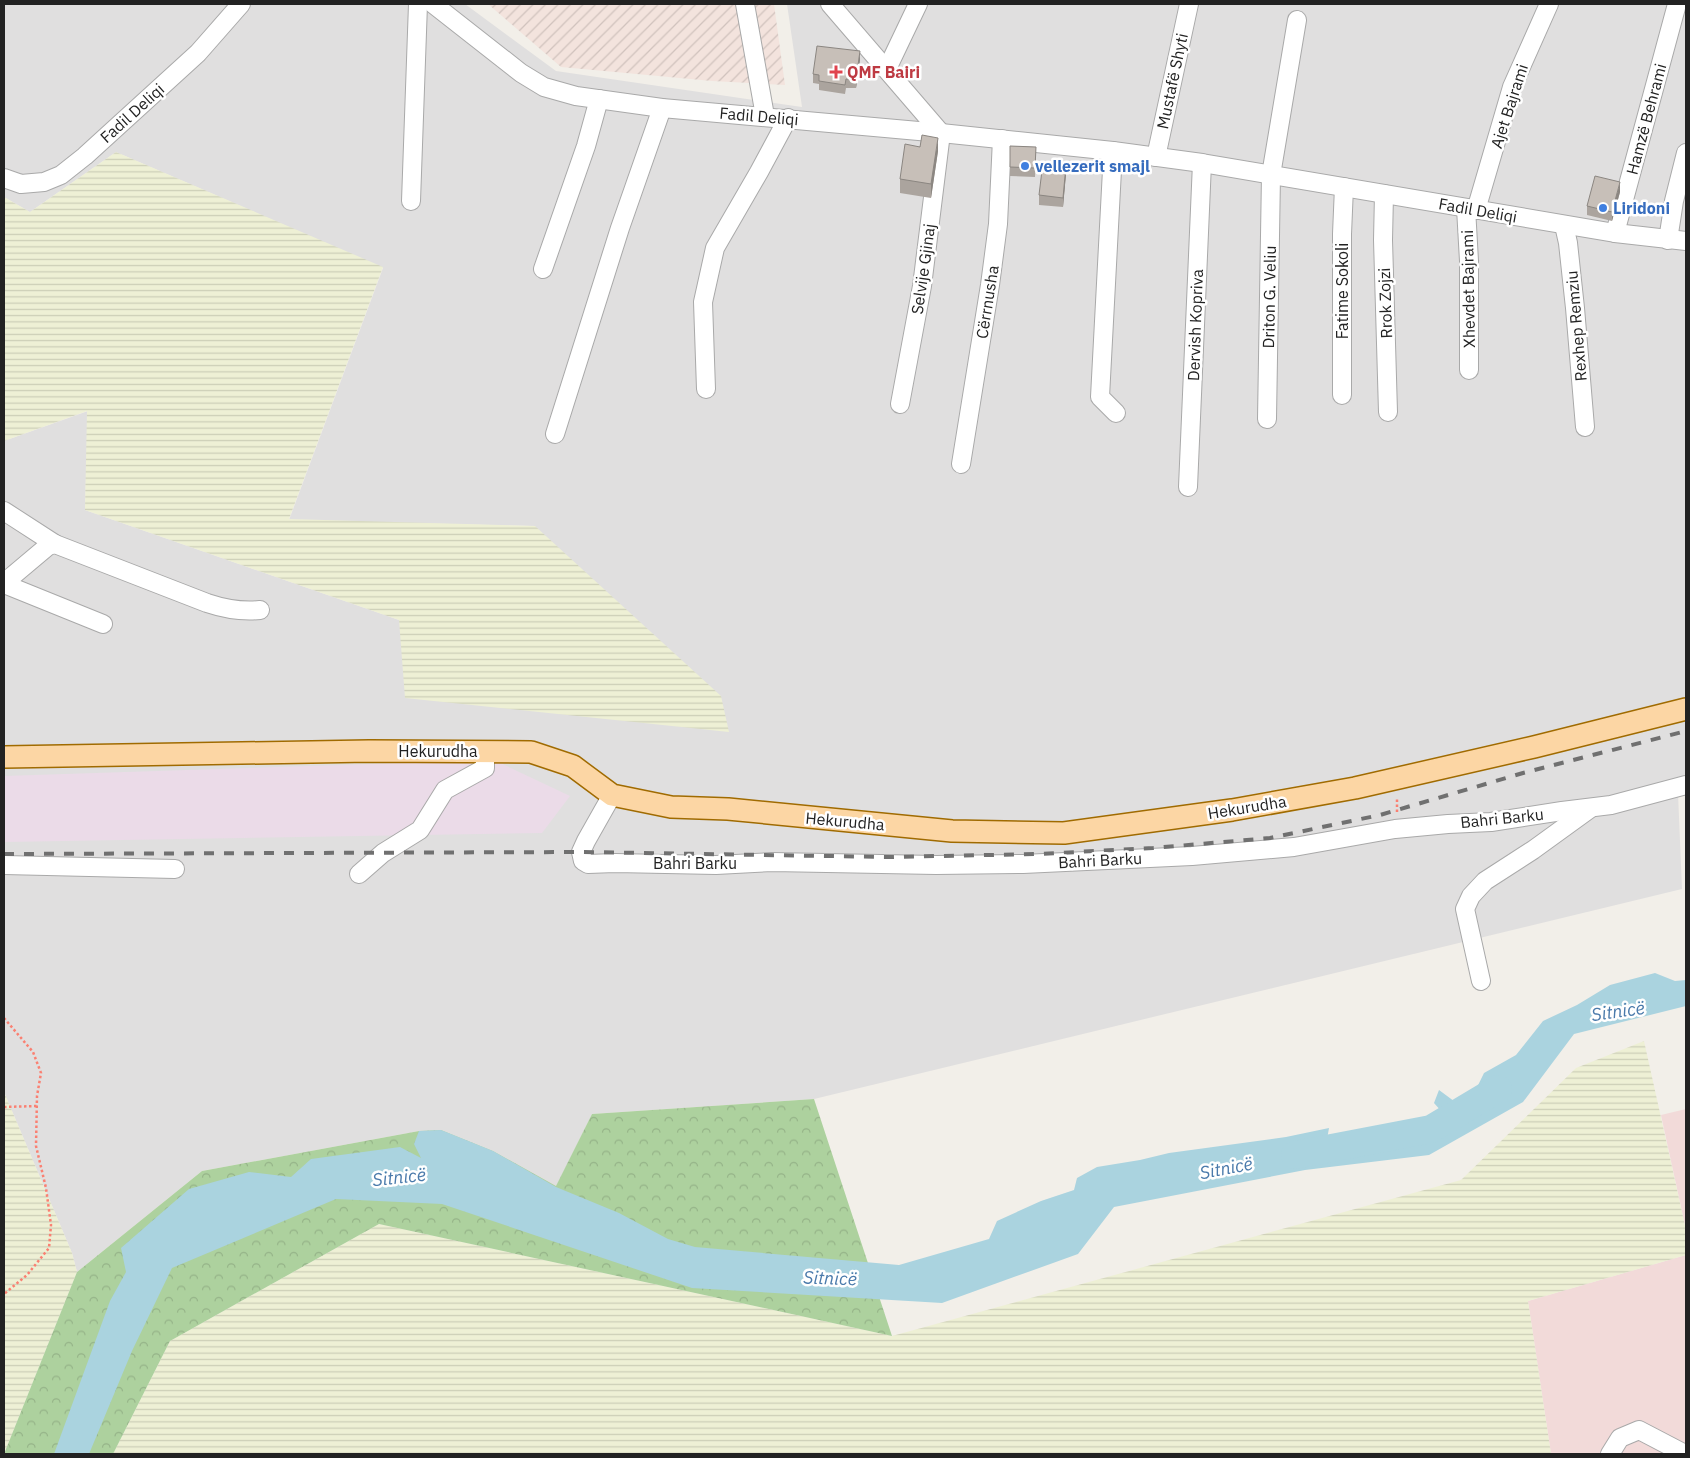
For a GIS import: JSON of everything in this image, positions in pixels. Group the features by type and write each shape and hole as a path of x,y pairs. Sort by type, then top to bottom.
{"main road":[{"name":"Hekurudha","path":"4,757 369,751 531,752 573,766 612,795 671,806 728,809 952,831 1064,833 1232,810 1355,788 1534,747 1686,709"}],"street":[{"name":"Fadil Deliqi","path":"4,178 21,184 44,182 61,175 85,156 198,53 241,4"},
{"path":"411,201 418,4"},
{"name":"Fadil Deliqi","path":"432,4 521,73 544,87 576,96 662,108 788,118 1113,151 1202,163 1615,234 1686,241"},
{"path":"745,4 765,116"},
{"path":"830,4 941,133"},
{"path":"887,69 918,4"},
{"name":"Mustafë Shyti","path":"1156,157 1189,4"},
{"name":"Ajet Bajrami","path":"1471,209 1512,87 1549,4"},
{"name":"Hamzë Behrami","path":"1615,234 1677,4"},
{"path":"1271,175 1298,20"},
{"path":"543,269 586,146 599,100"},
{"path":"555,434 620,228 662,108"},
{"path":"706,389 703,302 715,248 788,118"},
{"name":"Selvije Gjinaj","path":"900,404 922,286 941,133"},
{"name":"Cërrnusha","path":"961,464 998,224 1002,139"},
{"path":"1113,151 1100,397 1116,413"},
{"path":"1668,240 1674,200 1686,153"},
{"name":"Dervish Kopriva","path":"1188,487 1202,163"},
{"name":"Driton G. Veliu","path":"1267,419 1271,175"},
{"name":"Fatime Sokoli","path":"1342,395 1342,234 1344,187"},
{"name":"Rrok Zojzi","path":"1384,194 1383,248 1388,412"},
{"name":"Xhevdet Bajrami","path":"1469,370 1471,209"},
{"name":"Rexhep Remziu","path":"1564,225 1568,242 1575,308 1584,427"},
{"path":"4,511 55,544 207,603 226,609 260,610"},
{"path":"55,544 48,546 4,584 103,624"},
{"path":"359,874 383,853 420,830 445,790 485,768 484,751"},
{"name":"Bahri Barku","path":"612,795 581,852 583,861 588,864 716,865 772,862 936,865 1023,864 1192,856 1284,847 1395,830 1448,824 1490,822 1611,805 1686,785"},
{"path":"1481,982 1465,908 1471,896 1485,880 1534,850 1591,807"},
{"path":"4,865 175,869"},
{"path":"1610,1454 1620,1438 1639,1430 1685,1454"}],"path":[{"path":"1395,830 1398,778"},
{"path":"4,1018 33,1052 41,1073 37,1106 36,1146 46,1188 51,1225 49,1248 27,1275 4,1294"},
{"path":"4,1107 37,1106"}],"shaded area":[{"path":"4,4 465,4 556,71 802,107 787,4 1686,4 1686,790 1678,793 1682,889 814,1099 592,1114 556,1187 493,1151 441,1130 419,1131 202,1171 77,1272 72,1253 4,1092 4,441 88,411 85,510 399,620 535,526 289,520 383,268 116,152 30,212 4,197"},
{"path":"488,4 774,4 785,85 712,81 561,67"},
{"path":"494,760 570,796 542,833 4,842 4,776"},
{"path":"1686,1109 1686,1230 1661,1115"},
{"path":"1686,1255 1686,1454 1551,1454 1528,1301"}],"green space":[{"path":"116,152 383,267 289,519 535,526 721,696 729,732 405,698 399,620 85,510 87,411 4,441 4,197 30,212"},
{"path":"1644,1041 1686,1230 1686,1255 1528,1301 1551,1454 113,1454 170,1341 379,1224 892,1336 1461,1180 1576,1068"},
{"path":"4,1092 72,1253 77,1272 4,1454"},
{"path":"814,1099 892,1336 379,1224 170,1341 113,1454 4,1454 77,1272 202,1171 419,1131 441,1130 493,1151 556,1186 592,1114"}],"water":[{"path":"1655,973 1675,981 1686,980 1686,1006 1574,1034 1523,1102 1429,1155 1305,1170 1114,1207 1078,1254 942,1303 692,1288 442,1204 336,1199 172,1268 132,1351 89,1454 54,1454 110,1301 126,1272 121,1248 189,1189 249,1172 291,1177 311,1159 400,1147 421,1158 414,1144 419,1131 441,1130 493,1151 556,1187 619,1213 668,1239 695,1247 899,1265 989,1239 997,1221 1041,1201 1074,1190 1077,1178 1097,1167 1169,1153 1286,1137 1329,1128 1326,1145 1346,1155 1378,1144 1380,1125 1414,1128 1442,1112 1434,1103 1439,1090 1466,1110 1484,1073 1516,1055 1543,1021 1577,1005 1610,985"}],"building":[{"name":"QMF Bairi","path":"817,46 860,51 856,79 846,79 845,85 819,81 819,75 813,74"},
{"path":"922,135 938,138 931,184 900,179 905,144 920,147"},
{"path":"1010,146 1036,147 1035,168 1010,167"},
{"path":"1043,162 1066,165 1063,198 1039,195"},
{"path":"1595,176 1620,182 1612,212 1587,206"}],"waterway":[{"name":"Sitnicë","path":"1295,1155 1431,1129 1498,1089"}],"railway":[{"path":"4,854 581,852 888,857 1038,854 1153,848 1270,838 1380,815 1523,773 1686,731"}],"place":[{"name":"QMF Bairi","path":"836,72"},
{"name":"vellezerit smajl","path":"1025,166"},
{"name":"Liridoni","path":"1603,208"}]}
